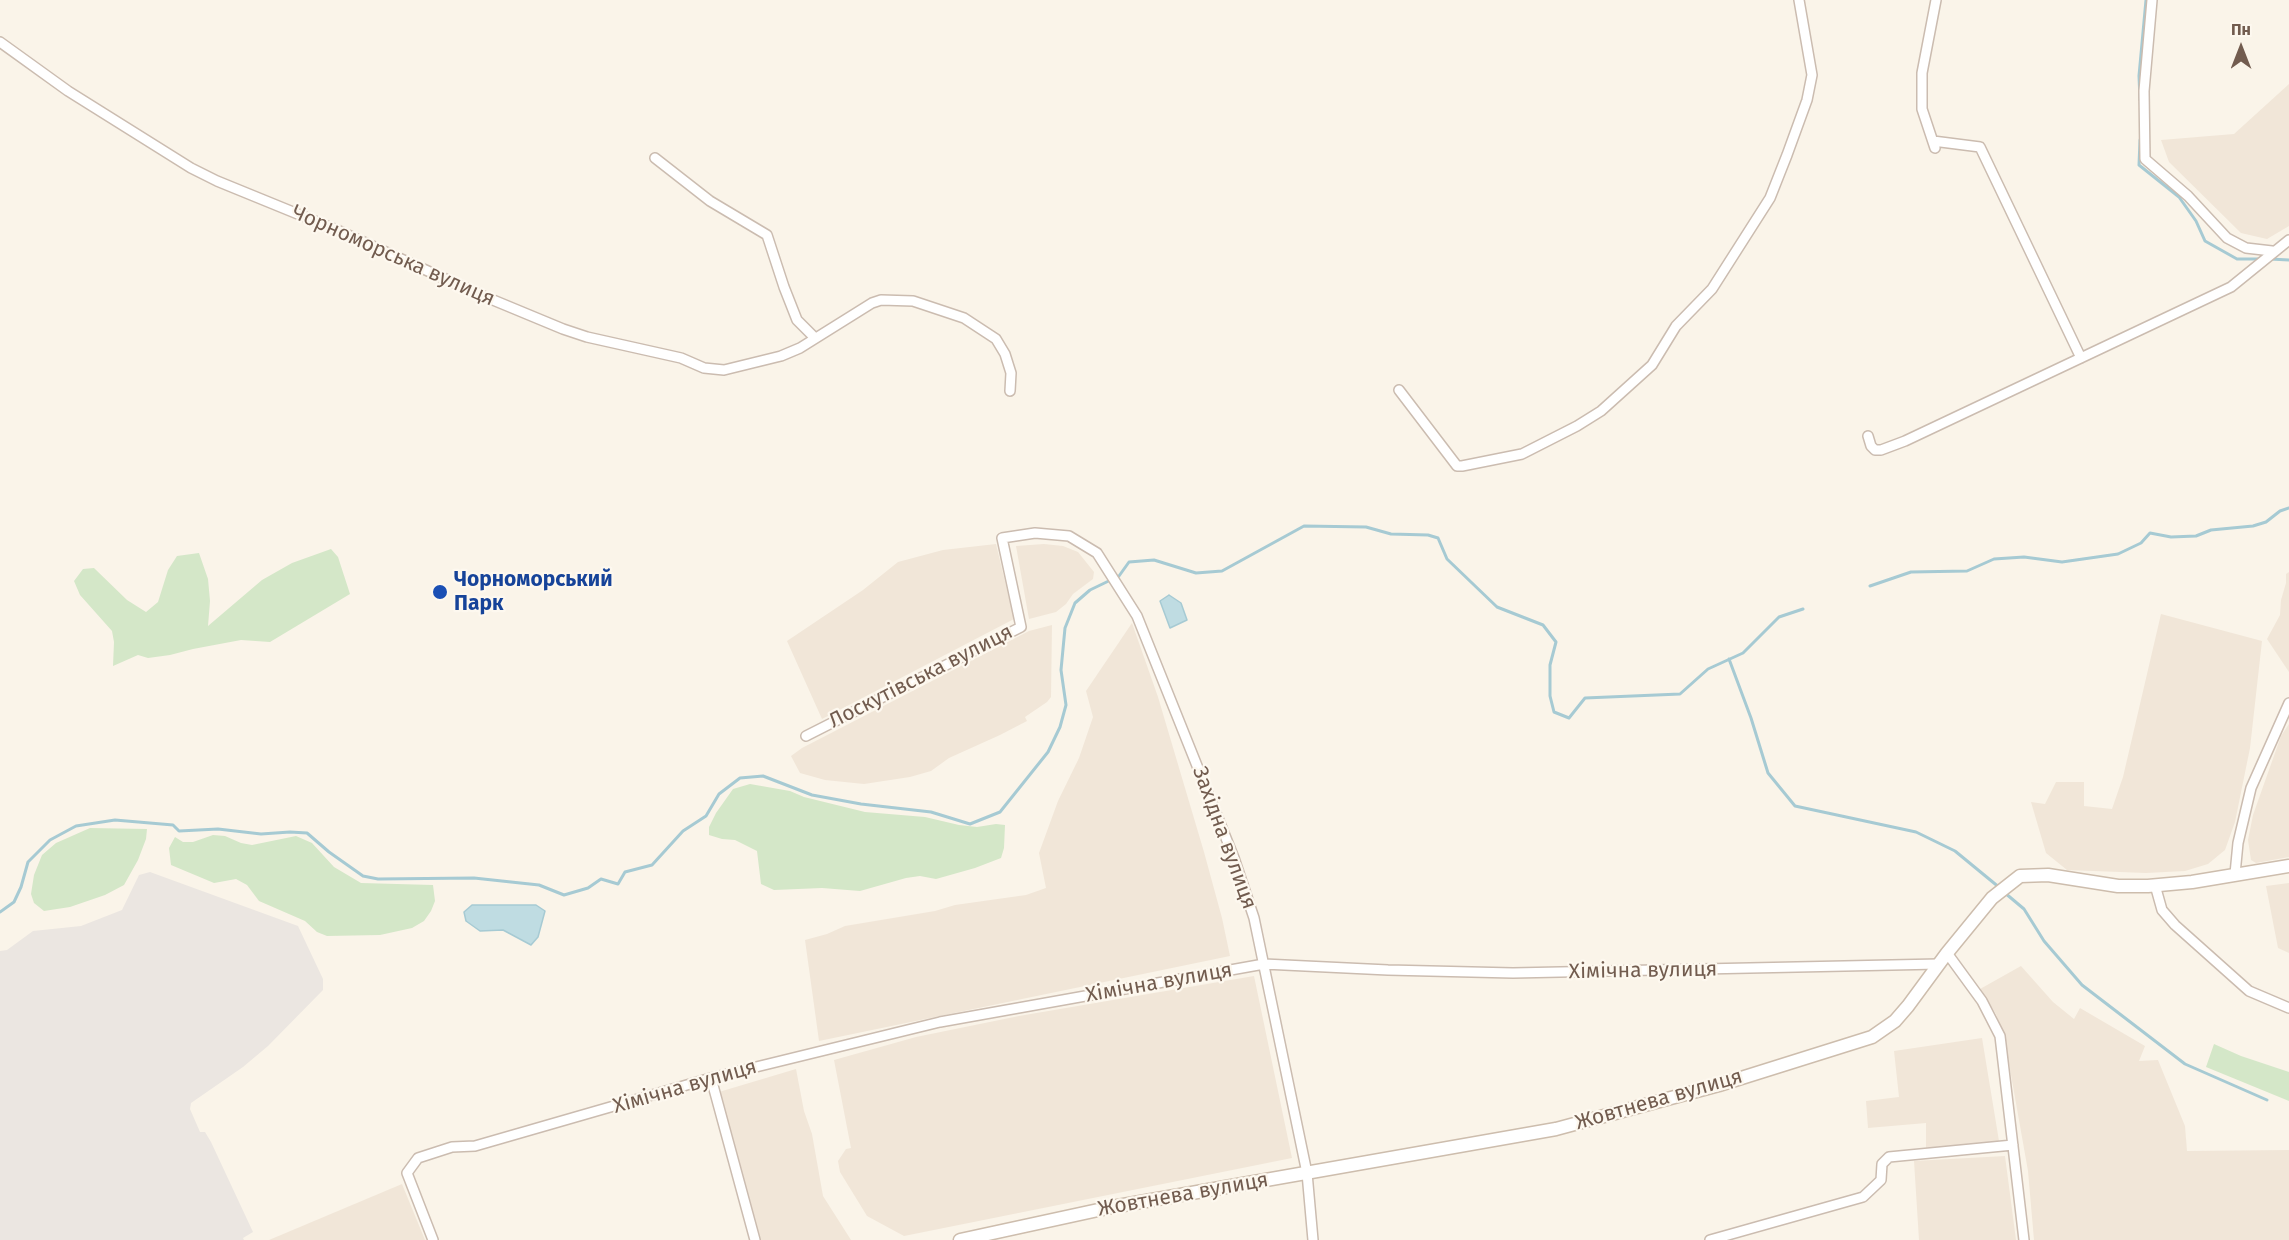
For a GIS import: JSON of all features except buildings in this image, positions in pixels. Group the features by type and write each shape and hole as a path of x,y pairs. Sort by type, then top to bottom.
{"main road":[{"name":"Жовтнева вулиця","path":"960,1240 1112,1207 1556,1129 1709,1088 1872,1037 1895,1021 1996,894 2020,876 2037,875 2118,886 2155,885 2192,882 2289,866"}],"street":[{"path":"1398,390 1457,465 1462,466 1522,454 1577,426 1601,411 1652,365 1676,326 1712,289 1770,198 1788,155 1807,100 1812,75 1799,0"},
{"path":"1935,0 1922,73 1922,109 1934,145 1980,147 2081,358"},
{"path":"2151,0 2144,91 2145,159 2188,196 2227,238 2246,248 2270,254"},
{"name":"Чорноморська вулиця","path":"0,42 68,91 191,168 563,329 587,337 681,358 704,368 732,369 781,356 800,348 881,300 913,302 964,318 996,339 1005,354 1011,373 1010,391"},
{"path":"655,158 710,201 767,235 797,320 815,338"},
{"path":"1868,436 1871,446 1875,450 1881,450 2081,358 2231,287 2289,240"},
{"name":"Західна вулиця","path":"1002,538 1035,533 1070,536 1097,553 1137,616 1234,858 1254,918 1306,1173 1313,1240"},
{"name":"Лоскутівська вулиця","path":"806,736 1021,627 1002,538"},
{"path":"2235,874 2238,843 2251,788 2289,703"},
{"path":"2155,885 2162,910 2175,925 2249,991 2289,1008"},
{"path":"1947,953 1982,1001 2000,1035 2024,1240"},
{"name":"Хімічна вулиця","path":"433,1240 407,1173 418,1158 452,1147 476,1146 711,1078 940,1022 1264,964 1513,973 1939,964"},
{"path":"711,1078 755,1240"},
{"path":"1710,1240 1863,1197 1881,1180 1882,1164 1889,1157 2013,1145"}],"shaded area":[{"path":"2289,84 2289,226 2267,239 2241,233 2169,162 2161,140 2234,134"},
{"path":"996,544 1014,619 822,719 787,641 863,590 898,562 943,550"},
{"path":"1044,544 1063,546 1078,552 1094,572 1093,579 1073,594 1056,612 1029,619 1016,546"},
{"path":"2289,572 2289,672 2267,639 2280,615 2286,574"},
{"path":"2161,614 2262,641 2250,748 2235,822 2225,850 2208,864 2185,871 2146,873 2067,870 2046,853 2031,802 2045,804 2056,782 2084,782 2084,806 2112,809 2123,777"},
{"path":"1132,623 1158,697 1204,852 1230,956 819,1041 805,940 845,926 935,911 955,905 1026,895 1046,888 1039,853 1058,801 1079,758 1093,717 1086,691"},
{"path":"1052,625 1051,697 1025,717 1027,721 949,758 931,771 910,777 864,784 825,780 800,773 791,756 802,748 1029,631"},
{"path":"2289,724 2289,857 2256,863 2251,860 2248,840 2253,815 2281,736"},
{"path":"150,872 298,926 323,979 323,990 268,1046 243,1067 191,1103 190,1109 200,1132 205,1132 211,1142 253,1232 243,1238 244,1240 0,1240 0,951 7,950 33,931 81,926 122,910 139,875"},
{"path":"2289,883 2289,953 2278,948 2266,886"},
{"path":"2021,966 2053,1002 2074,1019 2080,1008 2145,1046 2139,1061 2158,1060 2185,1126 2187,1151 2289,1150 2289,1240 2034,1240 2028,1171 2005,1041 1996,1014 1980,989"},
{"path":"1254,976 1292,1158 904,1236 867,1216 840,1172 838,1161 846,1149 851,1148 834,1060 916,1037 1019,1016"},
{"path":"1982,1038 1999,1141 1926,1148 1926,1123 1868,1128 1866,1101 1899,1097 1894,1051"},
{"path":"796,1069 804,1111 812,1134 823,1196 851,1240 759,1240 719,1092"},
{"path":"2005,1156 2016,1240 1919,1240 1914,1161"},
{"path":"402,1184 425,1240 269,1240"}],"green space":[{"path":"331,549 338,557 350,594 270,642 241,640 170,655 148,658 138,655 113,666 112,631 80,595 74,581 83,569 94,568 127,600 146,612 158,602 168,570 177,556 199,553 208,579 210,601 208,626 262,580 292,563"},
{"path":"750,784 790,791 804,797 865,812 925,817 977,827 1005,825 1004,848 1001,858 936,879 920,876 906,878 860,891 822,888 774,890 761,884 757,851 735,840 709,835 709,827 716,813 733,789"},
{"path":"90,828 147,829 146,839 138,860 124,885 105,895 70,907 44,911 34,903 31,894 34,875 42,855 56,843"},
{"path":"213,835 225,836 252,845 296,836 312,843 334,867 361,883 433,885 435,901 424,921 412,928 380,935 327,936 317,932 305,921 259,901 247,885 236,879 214,883 171,865 169,848 175,837 183,842 193,842"},
{"path":"2214,1044 2289,1072 2289,1101 2206,1067"}],"water":[{"path":"1169,595 1181,603 1187,620 1170,628 1160,601"},
{"path":"472,905 536,905 545,911 538,937 531,945 503,930 480,931 466,921 464,912"}],"waterway":[{"path":"2140,100 2139,76 2146,0"},
{"path":"2140,140 2139,165 2179,197 2196,221 2205,241 2237,259 2260,259"},
{"path":"2270,259 2289,260"},
{"path":"1870,586 1911,572 1967,571 1994,559 2024,557 2062,562 2118,554 2141,543 2150,533 2171,537 2196,536 2211,530 2253,526 2266,522 2280,511 2289,508"},
{"path":"0,912 14,902 28,862 50,840 76,826 115,820 173,825 179,831 218,829 261,834 307,833 363,876 378,879 474,878 539,885 564,895 588,888 601,879 618,884 625,872 652,865 683,831 706,816 719,794 740,778 763,776 812,795 861,804 931,812 970,824 1000,812 1048,752 1060,727 1066,705 1061,670 1065,628 1075,603 1090,590 1119,576 1129,562 1154,560 1196,573 1222,571 1304,526 1366,527 1391,534 1428,535 1438,538 1447,559 1497,607 1543,625 1556,642 1550,665 1550,696 1554,712 1569,718 1585,698 1680,694 1708,669 1743,653 1779,617 1803,609"},
{"path":"1729,659 1768,773 1795,806 1916,832 1955,851 2000,888"},
{"path":"2005,893 2024,909 2044,941 2082,985 2185,1064 2267,1100"}],"place":[{"name":"Чорноморський Парк","path":"440,592"}]}
